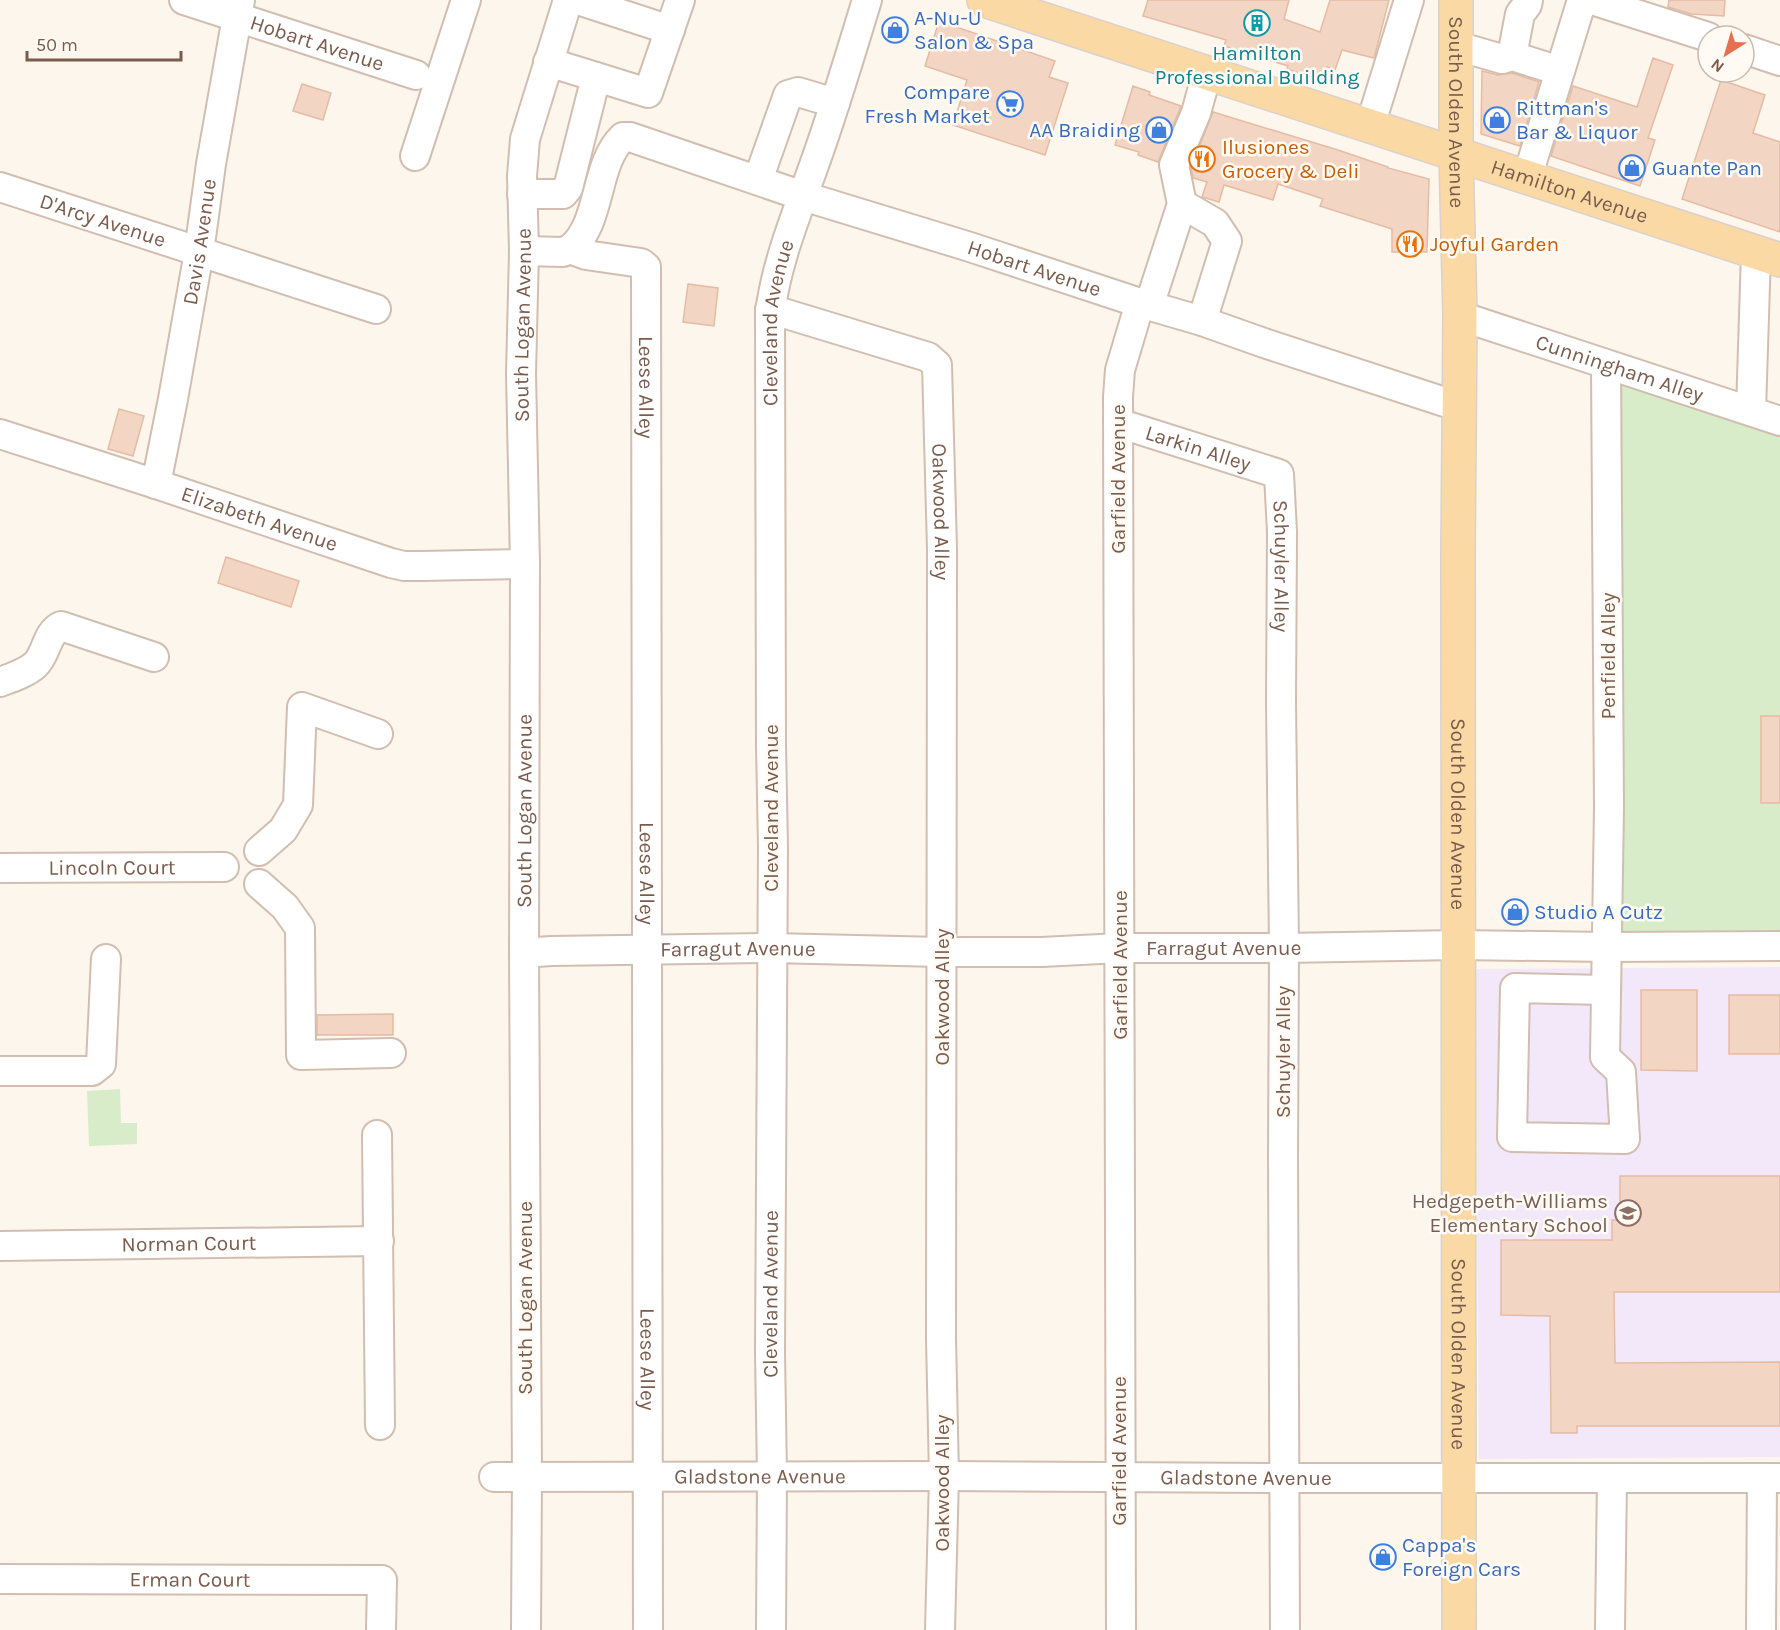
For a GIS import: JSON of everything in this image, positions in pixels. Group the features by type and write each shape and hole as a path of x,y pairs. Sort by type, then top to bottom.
{"main road":[{"name":"Hamilton Avenue","path":"984,0 1768,256"},
{"name":"South Olden Avenue","path":"1456,0 1456,154 1460,316 1458,555 1459,1630"}],"street":[{"name":"Hobart Avenue","path":"184,0 238,9 317,42 416,75"},
{"path":"415,156 466,0"},
{"name":"South Logan Avenue","path":"526,1630 525,564 521,374 524,251 522,194 525,139 568,0"},
{"path":"578,0 670,30"},
{"path":"548,62 648,93 680,0"},
{"name":"Cleveland Avenue","path":"771,1630 773,847 770,309 783,255 835,103 867,0"},
{"path":"1370,126 1408,0"},
{"path":"1512,56 1520,14 1528,0"},
{"path":"1527,178 1582,0"},
{"path":"1592,0 1696,33"},
{"name":"Davis Avenue","path":"156,484 199,252 238,9"},
{"path":"1457,46 1502,59 1512,56 1560,70"},
{"path":"1756,53 1780,61"},
{"path":"1202,321 1227,241 1215,223 1182,204 1174,165 1196,113 1207,73"},
{"path":"522,194 563,194 568,188 596,77"},
{"path":"758,180 788,95 798,92 835,103"},
{"name":"Hobart Avenue","path":"613,148 623,137 630,137 803,196 1202,321 1460,407"},
{"path":"524,251 562,252 570,249 577,244 587,225 613,148 580,141"},
{"name":"D'Arcy Avenue","path":"0,187 376,309"},
{"name":"Garfield Avenue","path":"1120,1630 1118,423 1120,370 1182,204"},
{"name":"Leese Alley","path":"570,249 586,255 641,263 646,267 648,1630"},
{"path":"1751,411 1768,256"},
{"name":"Oakwood Alley","path":"770,309 928,357 937,365 942,549 941,1339 944,1476 940,1630"},
{"name":"Cunningham Alley","path":"1460,316 1780,421"},
{"name":"Penfield Alley","path":"1606,365 1609,797 1605,1057 1621,1072 1626,1139 1512,1137 1515,988 1606,990"},
{"name":"Larkin Alley","path":"1118,423 1279,474"},
{"name":"Elizabeth Avenue","path":"0,434 391,563 404,566 525,564"},
{"name":"Schuyler Alley","path":"1279,474 1282,532 1285,1630"},
{"path":"0,682 35,665 54,630 61,626 154,657"},
{"path":"259,851 283,830 298,805 302,707 378,734"},
{"path":"245,846 259,851 266,864 264,878 253,888 246,889 230,883 224,867 228,855 245,846"},
{"name":"Lincoln Court","path":"0,868 224,867"},
{"path":"259,884 285,907 300,928 302,1055 391,1053"},
{"name":"Farragut Avenue","path":"524,953 771,948 1042,952 1120,948 1459,945 1780,946"},
{"path":"0,1071 92,1071 101,1064 106,959"},
{"path":"377,1135 380,1425"},
{"name":"Norman Court","path":"0,1246 379,1241"},
{"name":"Gladstone Avenue","path":"494,1477 1771,1478"},
{"path":"1610,1630 1612,1478"},
{"path":"1761,1630 1771,1478"},
{"name":"Erman Court","path":"0,1579 382,1580 381,1630"}],"shaded area":[{"name":"Hedgepeth-Williams Elementary School","path":"1780,967 1780,1457 1479,1459 1475,969"}],"green space":[{"path":"1616,378 1780,432 1780,932 1613,933"},
{"path":"120,1089 121,1123 137,1123 137,1144 89,1146 87,1091"}],"building":[{"path":"1148,0 1289,0 1284,19 1320,32 1330,0 1389,0 1374,58 1342,50 1335,70 1327,67 1322,81 1287,69 1288,66 1224,46 1226,40 1143,16"},
{"path":"1669,0 1725,0 1724,16 1691,14 1668,7"},
{"name":"Compare Fresh Market","path":"939,21 1055,61 1049,77 1068,83 1045,155 953,125 967,80 925,66"},
{"path":"1653,58 1673,65 1648,138 1655,140 1640,186 1551,156 1573,86 1637,107"},
{"path":"1482,71 1498,75 1512,73 1539,82 1520,146 1481,134"},
{"path":"302,84 331,93 323,120 293,111"},
{"path":"1720,84 1733,84 1765,95 1753,133 1780,142 1780,232 1682,199"},
{"path":"1133,86 1150,92 1149,95 1181,106 1158,162 1138,155 1139,152 1115,145"},
{"path":"1213,112 1429,179 1427,252 1392,252 1392,229 1320,206 1323,199 1278,184 1273,200 1224,185 1219,202 1202,197 1207,182 1193,178 1191,167"},
{"path":"688,284 718,288 714,326 683,322"},
{"path":"119,409 144,416 133,456 108,449"},
{"path":"226,557 299,581 291,607 218,583"},
{"path":"1761,716 1780,716 1780,803 1761,803"},
{"path":"1641,990 1697,990 1697,1071 1641,1070"},
{"path":"1729,995 1780,995 1780,1054 1729,1054"},
{"path":"393,1014 393,1035 317,1035 317,1015"},
{"path":"1620,1176 1780,1176 1780,1292 1614,1292 1615,1363 1780,1362 1780,1426 1577,1426 1577,1433 1551,1433 1550,1316 1501,1315 1501,1240 1612,1240 1612,1220 1620,1220"}],"place":[{"name":"Hamilton Professional Building","path":"1257,23"},
{"name":"A-Nu-U Salon & Spa","path":"895,30"},
{"name":"Compare Fresh Market","path":"1010,104"},
{"name":"Rittman's Bar & Liquor","path":"1497,120"},
{"name":"AA Braiding","path":"1159,130"},
{"name":"Ilusiones Grocery & Deli","path":"1202,159"},
{"name":"Guante Pan","path":"1632,168"},
{"name":"Joyful Garden","path":"1410,244"},
{"name":"Studio A Cutz","path":"1515,912"},
{"name":"Hedgepeth-Williams Elementary School","path":"1628,1213"},
{"name":"Cappa's Foreign Cars","path":"1383,1557"}]}
